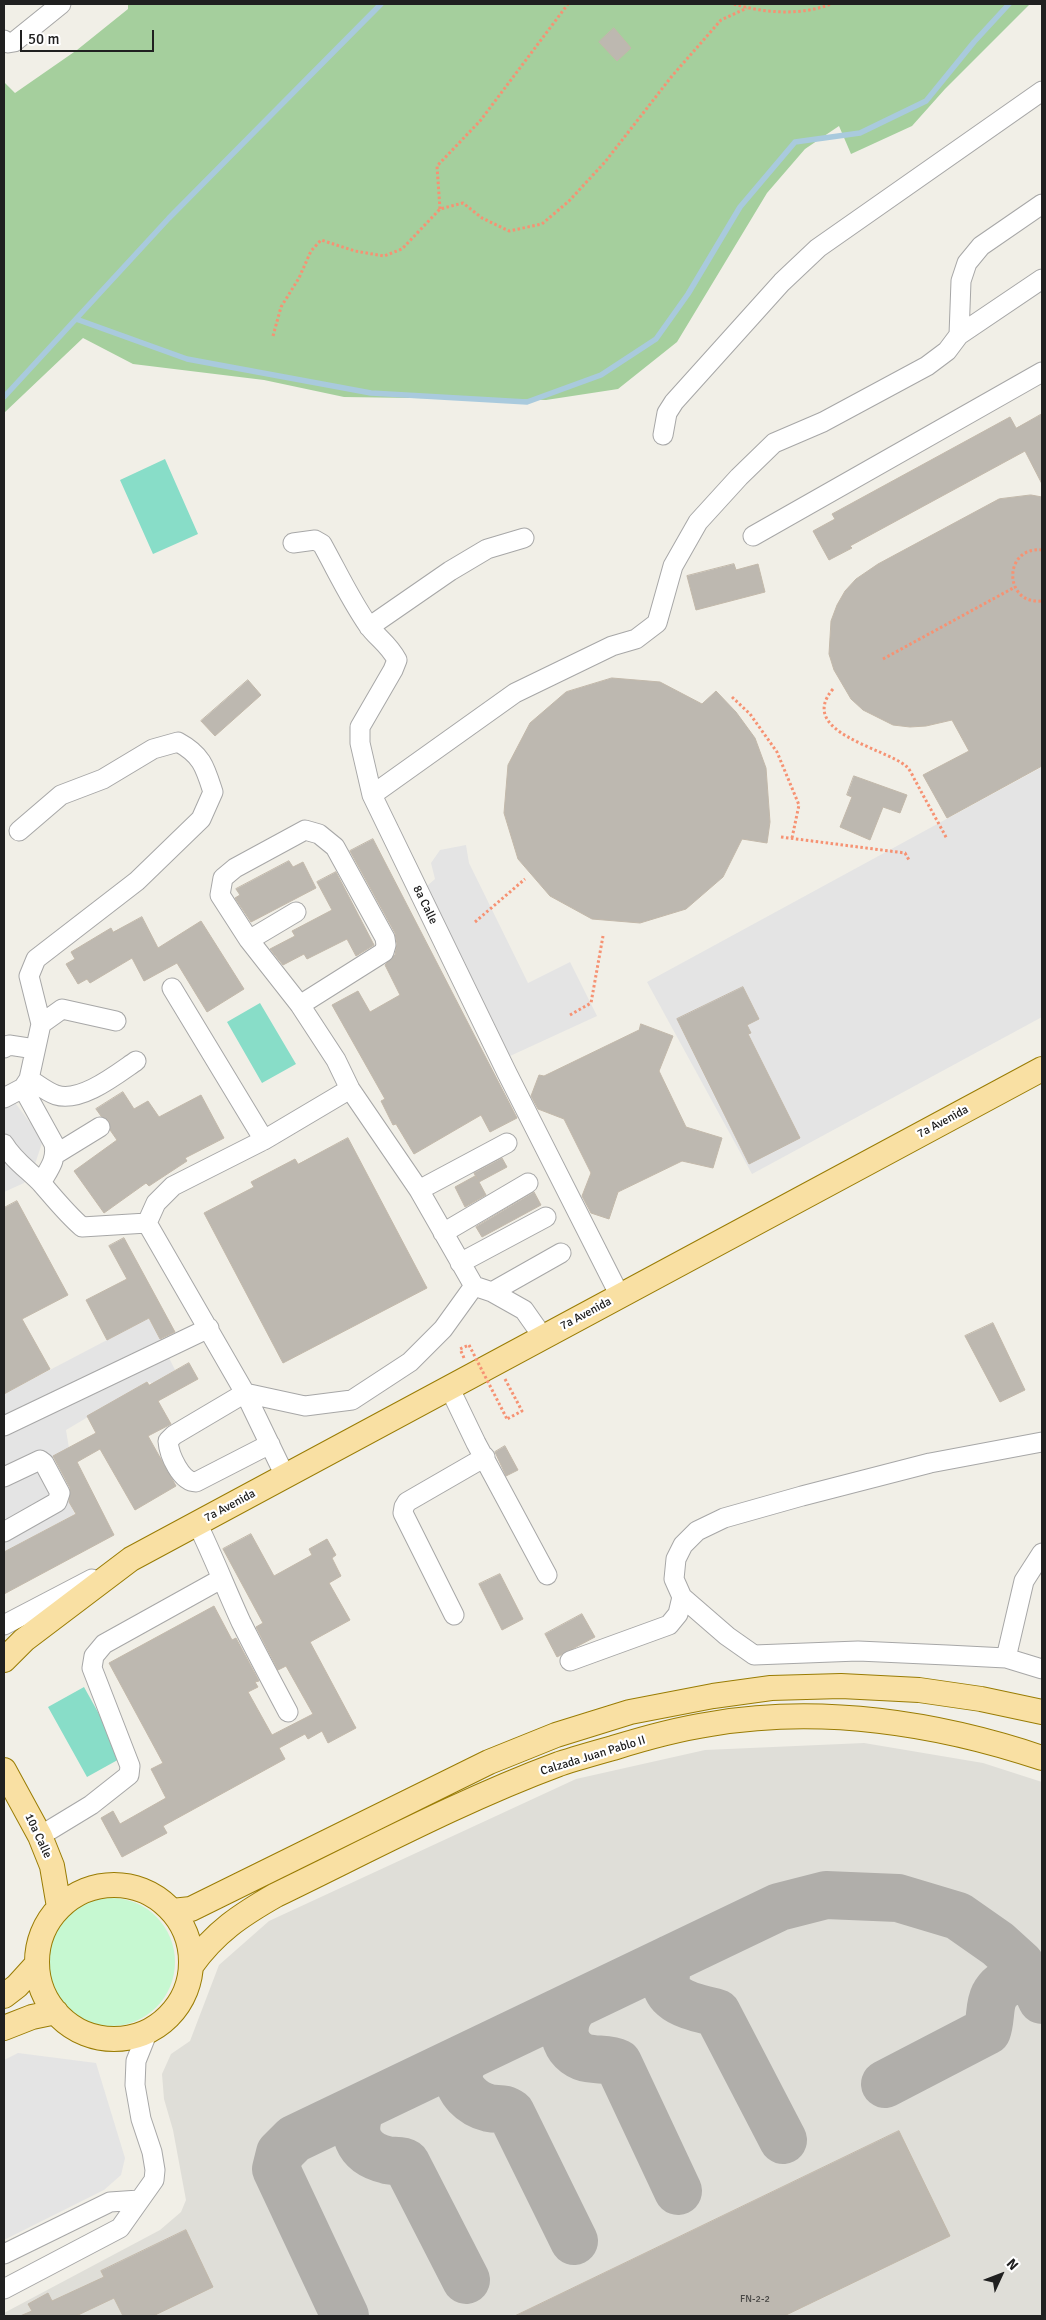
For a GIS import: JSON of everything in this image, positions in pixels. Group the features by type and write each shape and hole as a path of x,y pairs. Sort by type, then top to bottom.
{"main road":[{"name":"7a Avenida","path":"4,1660 24,1640 130,1559 1042,1069"},
{"path":"172,1911 191,1909 490,1762 556,1735 630,1712 713,1696 772,1688 841,1686 928,1691 982,1699 1042,1712"},
{"name":"Calzada Juan Pablo II","path":"191,1966 206,1945 222,1930 247,1911 276,1895 499,1788 561,1764 639,1740 711,1724 764,1718 859,1719 960,1734 1042,1758"},
{"name":"10a Calle","path":"4,1770 40,1836 52,1866 59,1907"},
{"path":"116,1884 137,1888 156,1897 172,1911 183,1927 189,1946 191,1966 187,1986 178,2004 165,2020 148,2031 129,2037 109,2039 71,2026 56,2012 43,1989 37,1964 39,1943 47,1924 59,1907 82,1892 95,1887 116,1884"},
{"path":"4,1996 17,1986 37,1964"},
{"path":"4,2028 32,2017 56,2012"}],"street":[{"path":"4,40 8,43 14,42 61,4"},
{"path":"663,435 667,413 674,402 782,282 818,248 1042,91"},
{"path":"960,335 961,281 967,263 981,246 1042,204"},
{"path":"372,795 515,692 612,646 636,639 657,623 672,566 698,522 774,443 823,422 928,366 947,351 960,335 1042,279"},
{"path":"753,536 1042,372"},
{"path":"369,627 450,571 487,549 524,538"},
{"name":"8a Calle","path":"293,543 315,540 322,544 350,597 369,627 390,647 397,660 360,727 360,744 372,795 507,1073 620,1296"},
{"path":"19,830 62,796 104,779 153,749 178,742 192,750 204,764 213,792 201,820 137,881 36,959 29,976 41,1024 26,1084 54,1144 56,1154 53,1164 41,1183"},
{"path":"300,1005 384,952 386,945 385,938 335,847 319,834 305,830 235,868 223,878 220,895 249,940 300,1005 336,1060 350,1089 419,1190 474,1286 492,1292 524,1310 543,1337"},
{"path":"249,940 296,912"},
{"path":"172,988 264,1140"},
{"path":"41,1024 62,1009 116,1021"},
{"path":"4,1048 9,1045 35,1049"},
{"path":"26,1084 57,1095 74,1095 99,1086 136,1061"},
{"path":"4,1098 26,1084"},
{"path":"147,1223 156,1203 173,1186 264,1140 350,1089"},
{"path":"56,1154 100,1127"},
{"path":"419,1190 506,1143"},
{"path":"6,1154 41,1183 70,1217 82,1227 147,1223"},
{"path":"443,1233 528,1182"},
{"path":"460,1263 546,1217"},
{"path":"147,1223 246,1393 285,1476"},
{"path":"492,1292 561,1254"},
{"path":"270,1444 196,1482 190,1482 184,1478 169,1448 168,1441 174,1435 246,1393 304,1406 352,1400 410,1362 443,1329 474,1286"},
{"path":"4,1426 209,1328"},
{"path":"449,1388 476,1443 485,1456 547,1575"},
{"path":"1042,1442 930,1463 724,1518 697,1531 683,1545 676,1559 674,1579 682,1597 737,1645 754,1655 858,1651 1006,1658 1042,1669"},
{"path":"454,1614 403,1513 404,1507 408,1502 485,1456"},
{"path":"4,1477 40,1460 44,1463 60,1493 57,1502 4,1532"},
{"path":"197,1523 213,1554 221,1579 288,1712"},
{"path":"1006,1658 1024,1581 1042,1553"},
{"name":"7a Avenida","path":"4,1625 130,1559"},
{"path":"40,1836 91,1805 129,1775 130,1766 92,1668 94,1656 104,1644 221,1579"},
{"path":"570,1661 669,1625 678,1614 682,1597"},
{"path":"4,2289 120,2228 154,2180 155,2170 141,2119 135,2085 136,2061 148,2031"},
{"path":"4,2254 110,2202 139,2200"}],"path":[{"path":"440,209 437,166 480,121 568,4"},
{"path":"734,4 759,12 817,10 830,4"},
{"path":"273,336 281,307 299,278 311,251 321,240 355,251 384,256 402,249 440,209 463,203 482,218 509,231 542,224 569,201 605,162 672,76 721,20 747,8"},
{"path":"1042,550 1026,552 1018,558 1013,567 1012,577 1015,587 1021,595 1030,600 1042,600"},
{"path":"884,659 1015,587"},
{"path":"833,689 826,697 824,710 830,724 842,734 906,766 947,839"},
{"path":"732,697 750,714 778,752 799,805 792,838"},
{"path":"781,837 905,853 909,860"},
{"path":"474,922 525,879"},
{"path":"570,1015 591,1003 603,936"},
{"path":"460,1349 469,1345 508,1418 522,1411 496,1362"}],"shaded area":[{"path":"1042,767 1042,1017 752,1174 647,982"},
{"path":"466,845 469,863 528,983 570,962 597,1016 510,1056 427,886 435,879 431,863 440,850"},
{"path":"4,1088 43,1140 34,1167 24,1183 4,1192"},
{"path":"149,1318 175,1370 153,1383 147,1382 66,1430 69,1448 47,1460 75,1514 4,1552 4,1394"},
{"path":"864,1743 983,1763 1042,1782 1042,2316 4,2316 4,2313 160,2230 181,2212 186,2200 173,2130 164,2099 162,2074 171,2054 190,2041 219,1965 269,1921 576,1779 705,1750"},
{"path":"18,2053 96,2063 125,2158 121,2175 104,2190 4,2240 4,2060"}],"green space":[{"path":"128,4 1030,4 945,89 912,126 851,154 839,126 805,149 767,193 677,342 618,389 546,400 344,397 264,380 133,364 83,338 4,413 4,82 15,93 77,50 128,9"},
{"path":"165,459 198,534 153,554 120,480"},
{"path":"260,1003 296,1064 262,1083 227,1022"},
{"path":"84,1687 123,1757 87,1777 48,1707"},
{"path":"111,1898 124,1899 136,1903 156,1917 170,1937 174,1949 174,1975 170,1987 156,2007 136,2021 124,2025 111,2026 98,2025 86,2021 66,2007 52,1987 48,1975 47,1962 48,1949 52,1937 66,1917 86,1903 98,1899"}],"building":[{"path":"614,28 631,48 617,61 599,42"},
{"path":"1042,414 1042,484 1025,451 850,546 852,548 829,560 813,531 835,519 832,514 1010,417 1016,428"},
{"path":"1031,495 1042,497 1042,766 947,818 923,775 969,751 952,720 926,726 910,727 893,725 863,710 851,699 834,670 829,654 831,621 845,591 856,579 878,564 999,499"},
{"path":"734,564 736,570 758,564 765,592 696,610 687,576"},
{"path":"612,678 660,682 702,704 716,691 736,712 755,738 766,768 770,822 767,843 742,839 723,877 686,909 640,923 592,919 550,896 518,859 504,813 508,765 530,723 566,692"},
{"path":"248,680 261,695 215,736 201,721"},
{"path":"854,776 907,795 900,813 883,807 870,840 840,827 852,797 847,795"},
{"path":"373,839 517,1118 490,1132 481,1115 414,1154 396,1124 393,1125 381,1101 385,1099 332,1005 358,991 370,1012 400,995 385,965 395,955 397,944 395,933 350,851"},
{"path":"289,861 293,867 303,862 316,888 251,922 235,898 240,895 236,889"},
{"path":"336,872 374,945 356,956 347,939 307,959 304,954 283,965 270,949 295,936 292,931 332,910 317,882"},
{"path":"142,917 158,948 201,921 244,989 207,1012 177,963 144,981 132,958 90,983 87,979 78,984 66,964 75,959 71,952 111,928 113,932"},
{"path":"743,987 759,1019 747,1025 751,1033 748,1034 800,1138 749,1164 677,1019"},
{"path":"641,1024 673,1036 659,1071 686,1127 722,1138 713,1168 682,1161 618,1192 609,1219 591,1213 582,1196 591,1173 564,1119 538,1109 531,1096 539,1075 544,1076 639,1030"},
{"path":"123,1092 134,1109 148,1101 159,1117 201,1095 224,1138 185,1158 187,1161 149,1186 146,1183 104,1213 74,1171 117,1140 110,1130 109,1121 101,1116 96,1109"},
{"path":"348,1138 427,1288 283,1363 204,1213 254,1187 251,1182 295,1159 298,1164"},
{"path":"502,1158 507,1167 479,1182 486,1195 465,1207 455,1187 475,1176 477,1179 474,1173"},
{"path":"534,1192 541,1205 482,1237 476,1227"},
{"path":"17,1201 68,1295 22,1319 50,1369 4,1394 4,1208"},
{"path":"124,1238 175,1332 160,1339 149,1318 107,1340 86,1300 127,1279 109,1246"},
{"path":"993,1323 1025,1390 1000,1402 965,1336"},
{"path":"189,1363 198,1379 158,1401 171,1424 148,1436 176,1486 135,1510 100,1449 77,1462 114,1535 4,1594 4,1552 76,1514 69,1502 70,1488 53,1456 96,1433 87,1416 147,1382 149,1385"},
{"path":"505,1446 518,1470 506,1476 495,1452"},
{"path":"251,1534 274,1576 312,1555 309,1549 327,1539 336,1555 332,1558 341,1576 329,1583 350,1620 310,1642 356,1728 328,1743 322,1731 308,1739 305,1734 279,1748 285,1759 163,1826 167,1833 122,1857 101,1818 113,1811 120,1824 166,1798 151,1769 163,1763 109,1663 214,1606 232,1640 236,1638 259,1681 255,1682 258,1687 248,1692 272,1735 313,1714 286,1666 278,1670 256,1627 263,1623 223,1549"},
{"path":"500,1574 523,1619 502,1630 479,1584"},
{"path":"582,1614 595,1637 557,1657 545,1634"},
{"path":"899,2131 950,2236 784,2316 515,2316"},
{"path":"186,2230 213,2287 153,2316 123,2316 114,2298 76,2316 20,2316 32,2311 28,2304 48,2293 52,2301 104,2277 101,2271"}],"waterway":[{"path":"4,397 169,218 381,4"},
{"path":"76,319 187,359 371,393 527,402 601,375 656,339 688,294 740,207 795,142 860,133 926,101 974,42 1009,4"}],"taxiway":[{"path":"345,2316 276,2169 280,2153 294,2139 779,1907 826,1895 898,1898 958,1916 998,1944 1020,1964 1035,1985 1042,2000"},
{"path":"670,1959 666,1973 666,1984 670,1992 676,1999 684,2003 717,2013 783,2140"},
{"path":"885,2084 987,2031 992,2000 1002,1986 1018,1981 1035,1985"},
{"path":"575,2005 570,2012 565,2026 566,2041 575,2053 583,2057 618,2063 678,2191"},
{"path":"466,2057 459,2072 460,2085 467,2095 477,2103 489,2108 503,2109 511,2113 574,2241"},
{"path":"363,2106 357,2124 358,2140 369,2152 377,2157 406,2163 466,2280"}]}
